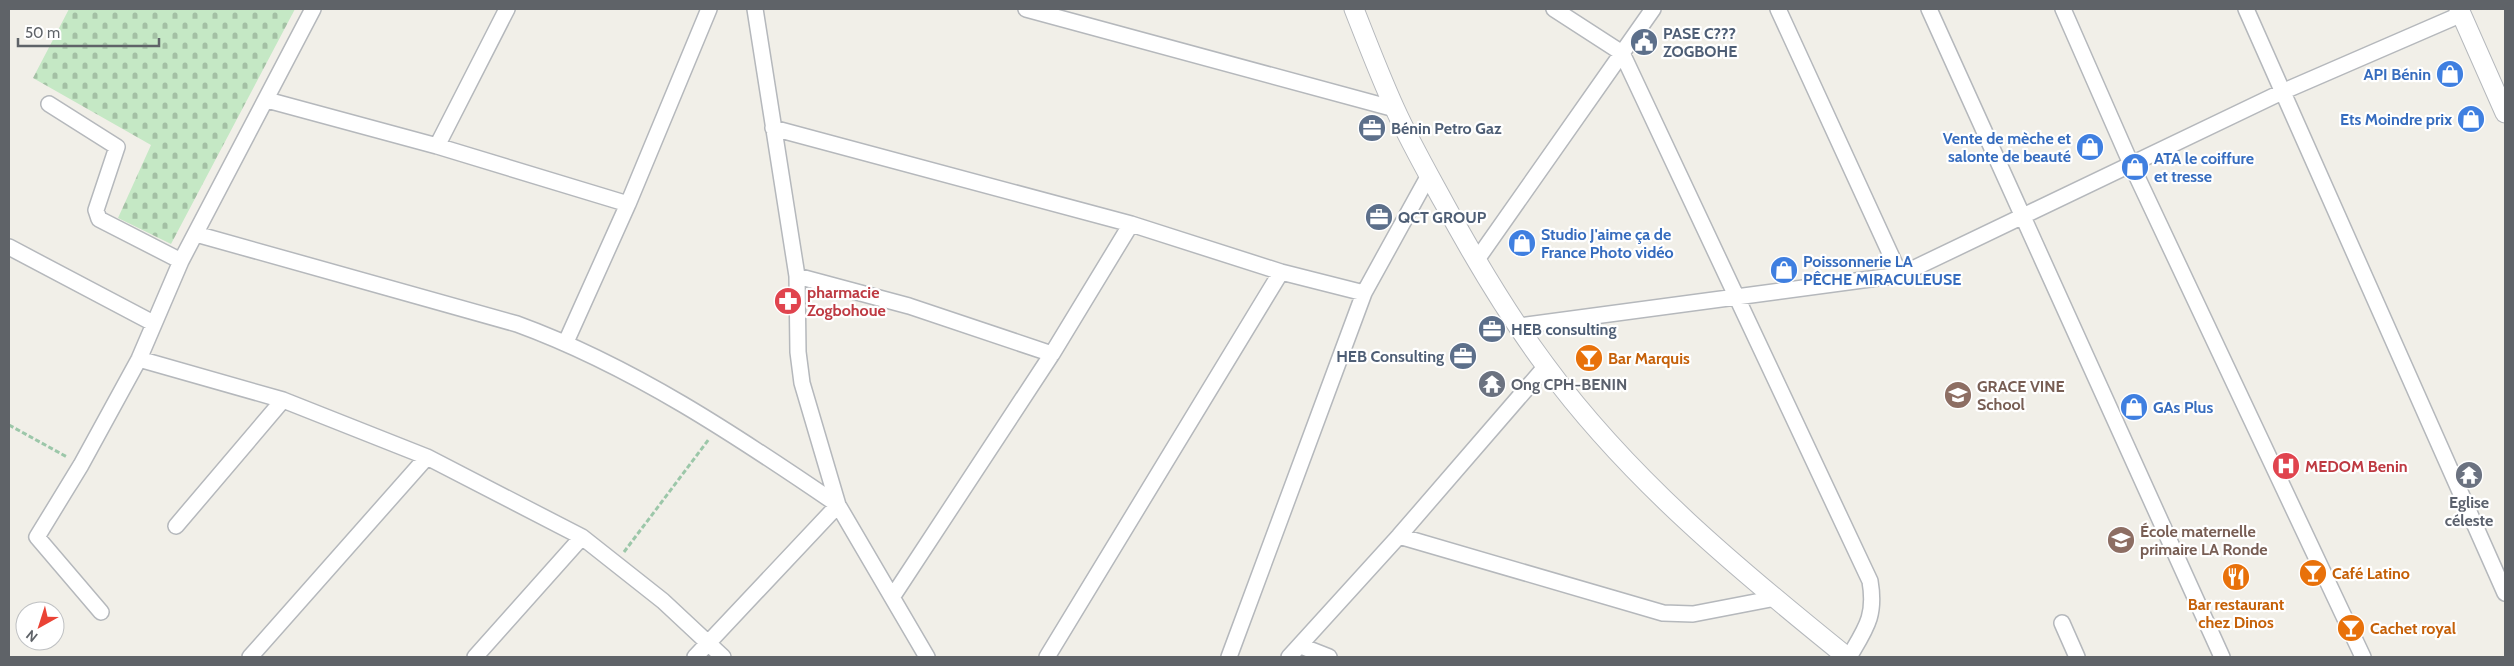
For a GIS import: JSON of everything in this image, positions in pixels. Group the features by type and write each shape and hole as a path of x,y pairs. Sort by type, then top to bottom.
{"street":[{"path":"101,612 37,537 81,465 139,359 182,261 313,9"},
{"path":"436,146 506,9"},
{"path":"566,342 628,204 710,9"},
{"path":"755,9 772,128 797,276 798,352 802,383 838,505 927,657"},
{"path":"1026,9 1395,109"},
{"path":"1354,9 1395,109 1429,175 1476,261 1546,366 1588,419 1644,479 1776,598 1848,657 1870,618 1873,601 1870,581 1622,53 1554,9"},
{"path":"1476,261 1653,9"},
{"path":"1778,9 1900,275"},
{"path":"1929,9 2222,657"},
{"path":"2063,9 2131,164 2363,657"},
{"path":"2246,9 2505,593"},
{"path":"1518,326 1900,275 2282,92 2460,12 2505,113"},
{"path":"267,100 436,146 628,204"},
{"path":"49,104 117,147 96,210 99,219 182,261"},
{"path":"772,128 1131,224 1281,272 1364,292"},
{"path":"1229,657 1364,292 1429,175"},
{"path":"893,596 1052,354 1131,224"},
{"path":"196,234 517,324 566,342 639,379 772,460 838,505"},
{"path":"9,247 154,323"},
{"path":"1047,657 1281,272"},
{"path":"797,276 909,306 1052,354"},
{"path":"139,359 283,400 427,456 582,537 663,601 723,657"},
{"path":"1289,657 1399,536 1546,366"},
{"path":"176,526 283,400"},
{"path":"250,657 427,456"},
{"path":"695,657 838,505"},
{"path":"1399,536 1664,613 1693,614 1776,598"},
{"path":"475,657 582,537"},
{"path":"2062,623 2076,657"},
{"path":"1301,646 1329,657"}],"path":[{"path":"9,425 81,465"},
{"path":"614,564 718,428"}],"green space":[{"path":"69,9 295,9 171,244 118,218 151,145 33,78"}],"place":[{"name":"PASE C??? ZOGBOHE","path":"1644,42"},
{"name":"API Bénin","path":"2450,74"},
{"name":"Ets Moindre prix","path":"2471,119"},
{"name":"Bénin Petro Gaz","path":"1372,128"},
{"name":"Vente de mèche et salonte de beauté","path":"2090,147"},
{"name":"ATA le coiffure et tresse","path":"2135,167"},
{"name":"QCT GROUP","path":"1379,217"},
{"name":"Studio J'aime ça de France Photo vidéo","path":"1522,243"},
{"name":"Poissonnerie LA PÊCHE MIRACULEUSE","path":"1784,270"},
{"name":"pharmacie Zogbohoue","path":"788,301"},
{"name":"HEB consulting","path":"1492,329"},
{"name":"HEB Consulting","path":"1463,356"},
{"name":"Bar Marquis","path":"1589,358"},
{"name":"Ong CPH-BENIN","path":"1492,384"},
{"name":"GRACE VINE School","path":"1958,395"},
{"name":"GAs Plus","path":"2134,407"},
{"name":"MEDOM Benin","path":"2286,466"},
{"name":"Eglise céleste","path":"2469,475"},
{"name":"École maternelle primaire LA Ronde","path":"2121,540"},
{"name":"Café Latino","path":"2313,573"},
{"name":"Bar restaurant chez Dinos","path":"2236,577"},
{"name":"Cachet royal","path":"2351,628"}]}
